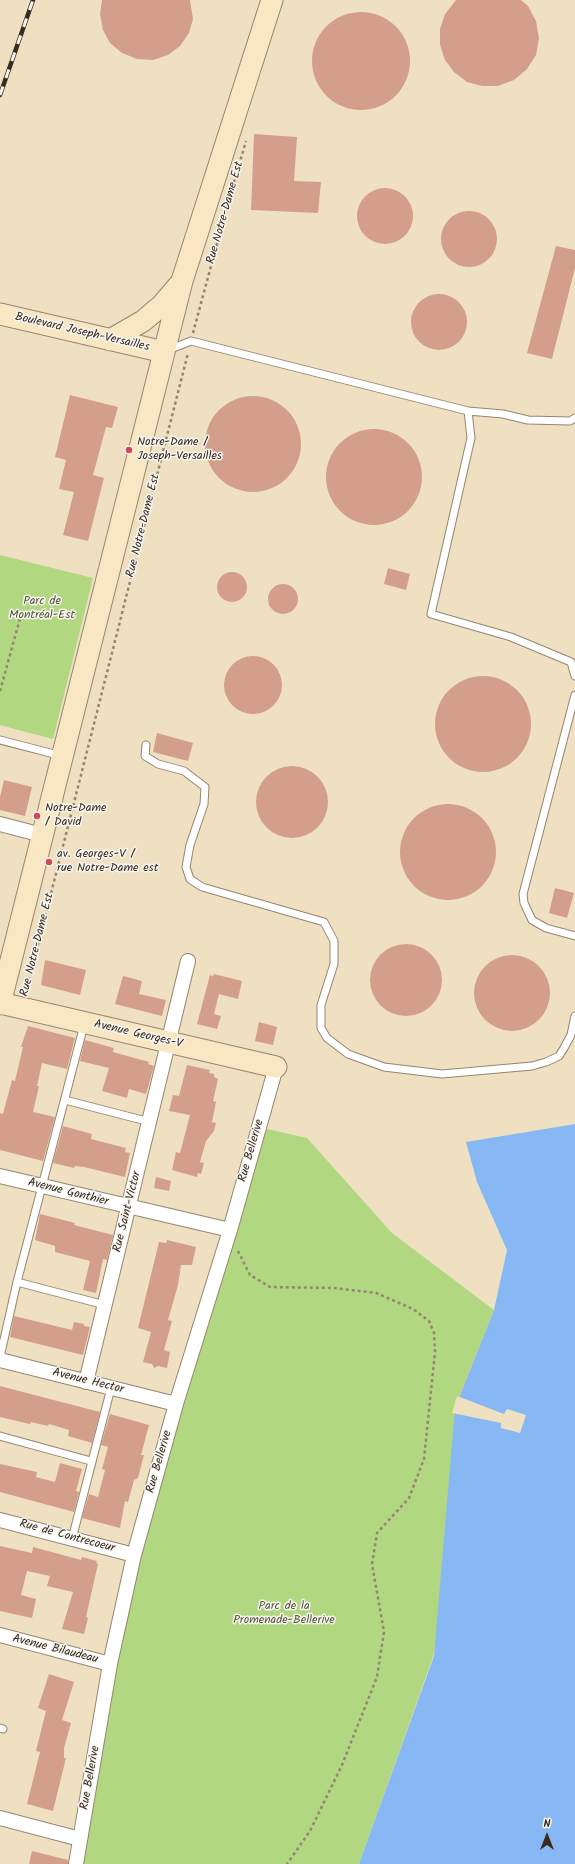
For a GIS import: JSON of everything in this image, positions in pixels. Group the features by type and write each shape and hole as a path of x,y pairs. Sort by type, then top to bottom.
{"main road":[{"name":"Rue Notre-Dame Est","path":"0,1003 182,281 272,0"},
{"path":"110,340 144,321 162,305 182,281"},
{"name":"Boulevard Joseph-Versailles","path":"0,314 164,352"},
{"name":"Avenue Georges-V","path":"0,1003 276,1067"}],"street":[{"path":"0,824 42,835"},
{"name":"Rue Saint-Victor","path":"86,1382 130,1208 167,1042 188,961"},
{"name":"Rue Bellerive","path":"76,1864 110,1664 134,1555 176,1404 230,1230 276,1067"},
{"name":"Avenue Gonthier","path":"0,1176 130,1208 230,1230"},
{"name":"Avenue Hector","path":"0,1360 176,1404"},
{"name":"Rue de Contrecoeur","path":"0,1520 134,1555"},
{"name":"Avenue Bilaudeau","path":"0,1635 110,1664"},
{"path":"0,1818 80,1839"}],"lane":[{"path":"164,352 191,341 468,411 503,414 528,420 570,421 575,418"},
{"path":"468,411 471,438 431,614 511,637 571,662 575,676"},
{"path":"575,695 523,894 524,903 532,920 546,928 575,936"},
{"path":"0,740 62,756"},
{"path":"146,745 145,756 158,764 184,771 205,787 204,804 190,845 186,867 190,879 202,887 324,922 334,941 334,964 321,1004 321,1028 327,1038 348,1054 384,1067 442,1074 532,1066 546,1062 558,1056 571,1035 575,1016"},
{"path":"0,1356 17,1282 84,1023"},
{"path":"65,1100 150,1122"},
{"path":"17,1282 105,1305"},
{"path":"72,1539 111,1388"},
{"path":"0,1436 92,1461"}],"path":[{"name":"Rue Notre-Dame Est","path":"21,1008 191,341 229,199 247,139"},
{"path":"0,691 21,614"},
{"path":"230,1230 250,1275 270,1287 334,1288 376,1293 414,1308 429,1321 434,1333 435,1352 424,1458 409,1498 378,1533 372,1564 384,1632 377,1677 342,1765 310,1831 287,1864"}],"green space":[{"name":"Parc de Montréal-Est","path":"0,555 93,578 53,739 0,725"},
{"name":"Parc de la Promenade-Bellerive","path":"267,1129 307,1138 392,1233 494,1310 455,1408 455,1553 433,1657 359,1864 80,1864 114,1665 138,1556 232,1236"}],"water":[{"path":"575,1124 575,1864 359,1864 434,1656 455,1408 494,1310 507,1250 477,1182 466,1142"}],"pier":[{"path":"457,1396 504,1414 507,1409 526,1415 520,1433 501,1428 501,1423 452,1413"}],"building":[{"path":"102,0 190,0 193,19 189,33 180,46 168,55 153,60 137,59 122,53 110,43 103,30 100,14"},
{"path":"456,0 521,0 528,6 536,21 539,38 536,55 527,69 514,80 498,86 482,86 467,82 454,72 445,60 440,45 440,29 445,14"},
{"path":"361,12 380,16 396,26 406,42 410,61 406,80 396,96 380,106 361,110 342,106 326,96 316,80 312,61 316,42 326,26 342,16"},
{"path":"254,134 297,137 294,181 321,182 318,213 251,210"},
{"path":"385,188 396,190 405,196 411,205 413,216 411,227 405,236 396,242 385,244 374,242 365,236 359,227 357,216 359,205 365,196 374,190"},
{"path":"469,211 480,213 489,219 495,228 497,239 495,250 489,259 480,265 469,267 458,265 449,259 443,250 441,239 443,228 449,219 458,213"},
{"path":"556,246 575,250 575,268 552,359 527,353"},
{"path":"439,294 450,296 459,302 465,311 467,322 465,333 459,342 450,348 439,350 428,348 419,342 413,333 411,322 413,311 419,302 428,296"},
{"path":"70,395 118,407 112,428 106,427 93,475 104,478 88,541 63,535 74,492 59,489 66,460 55,457"},
{"path":"244,396 262,396 272,399 280,404 293,417 298,425 301,435 301,453 298,463 287,478 280,484 272,489 262,492 244,492 234,489 226,484 213,471 208,463 205,453 205,435 208,425 213,417 226,404 234,399"},
{"path":"365,429 383,429 393,432 401,437 414,450 419,458 422,468 422,486 419,496 408,511 401,517 393,522 383,525 365,525 355,522 347,517 334,504 329,496 326,486 326,468 329,458 334,450 347,437 355,432"},
{"path":"388,568 410,574 406,590 384,584"},
{"path":"232,572 242,577 247,587 242,597 232,602 222,597 217,587 222,577"},
{"path":"283,584 289,585 297,593 297,605 289,613 283,614 277,613 269,605 268,599 269,593 277,585"},
{"path":"253,656 264,658 277,669 280,674 282,685 280,696 269,709 264,712 253,714 242,712 229,701 226,696 224,685 226,674 237,661 242,658"},
{"path":"483,676 501,680 510,684 517,690 523,697 527,706 531,724 527,742 523,751 517,758 510,764 501,768 483,772 465,768 456,764 449,758 443,751 439,742 435,724 439,706 443,697 449,690 456,684 465,680"},
{"path":"157,733 193,743 188,761 153,752"},
{"path":"285,766 299,766 306,768 318,776 326,788 328,802 326,816 318,828 306,836 299,838 285,838 278,836 266,828 258,816 256,809 256,795 258,788 266,776 278,768"},
{"path":"4,780 32,787 25,816 0,810 0,797"},
{"path":"448,804 466,808 475,812 482,818 488,825 492,834 496,852 492,870 488,879 482,886 475,892 466,896 448,900 430,896 421,892 414,886 408,879 404,870 400,852 404,834 408,825 414,818 421,812 430,808"},
{"path":"555,888 574,893 567,918 549,913"},
{"path":"406,944 426,950 436,960 442,980 436,1000 426,1010 406,1016 386,1010 376,1000 370,980 376,960 386,950"},
{"path":"512,955 527,958 539,966 547,978 550,993 547,1008 539,1020 527,1028 512,1031 497,1028 485,1020 477,1008 474,993 477,978 485,966 497,958"},
{"path":"45,960 86,970 80,995 41,985"},
{"path":"214,974 242,981 238,999 219,994 214,1014 221,1016 217,1029 197,1024 210,975 213,976"},
{"path":"123,976 142,981 139,994 166,1000 162,1016 115,1004"},
{"path":"259,1022 277,1027 273,1045 255,1041"},
{"path":"28,1026 75,1038 67,1069 42,1063 37,1086 39,1086 33,1112 55,1117 43,1161 0,1150 0,1113 3,1114 12,1080 15,1081 23,1047 21,1047"},
{"path":"85,1040 114,1048 113,1052 149,1062 148,1064 154,1066 146,1094 129,1089 127,1098 102,1091 109,1068 80,1061"},
{"path":"187,1065 210,1070 209,1073 214,1074 214,1077 218,1079 213,1101 216,1102 212,1122 216,1123 214,1131 206,1141 200,1162 204,1163 201,1174 198,1173 197,1177 172,1170 176,1152 180,1153 190,1115 169,1111 173,1095 179,1096"},
{"path":"63,1126 92,1134 91,1139 126,1148 125,1152 130,1153 125,1177 84,1167 75,1166 74,1168 53,1163"},
{"path":"156,1177 171,1181 169,1191 154,1188"},
{"path":"40,1214 113,1235 107,1260 103,1259 96,1293 83,1290 90,1261 55,1252 55,1246 35,1240"},
{"path":"167,1240 196,1247 192,1265 181,1265 178,1285 168,1320 172,1321 164,1350 170,1352 167,1368 158,1366 154,1368 152,1364 143,1362 151,1332 138,1328 159,1242 166,1243"},
{"path":"14,1316 72,1330 74,1322 90,1327 83,1355 10,1337"},
{"path":"0,1386 100,1412 92,1443 68,1436 69,1430 49,1424 48,1426 31,1422 30,1424 0,1417"},
{"path":"110,1414 149,1425 141,1455 144,1455 138,1478 134,1480 128,1502 125,1501 120,1528 82,1518 89,1494 98,1497 105,1470 102,1469 108,1447 101,1445"},
{"path":"60,1463 82,1469 76,1491 79,1492 74,1512 0,1492 0,1464 37,1472 36,1477 55,1482"},
{"path":"0,1546 32,1553 33,1547 81,1560 82,1557 97,1561 96,1563 98,1564 86,1617 88,1618 84,1634 62,1629 73,1592 47,1586 50,1576 27,1571 21,1595 36,1599 32,1618 0,1611"},
{"path":"49,1674 74,1682 62,1720 71,1723 64,1748 64,1758 66,1758 53,1811 27,1804 40,1752 36,1751 46,1711 38,1708"},
{"path":"32,1851 68,1860 68,1864 29,1864"}],"railway":[{"path":"0,95 33,0"}],"place":[{"name":"Notre-Dame / Joseph-Versailles","path":"129,450"},
{"name":"Notre-Dame / David","path":"37,816"},
{"name":"av. Georges-V / rue Notre-Dame est","path":"49,862"}]}
